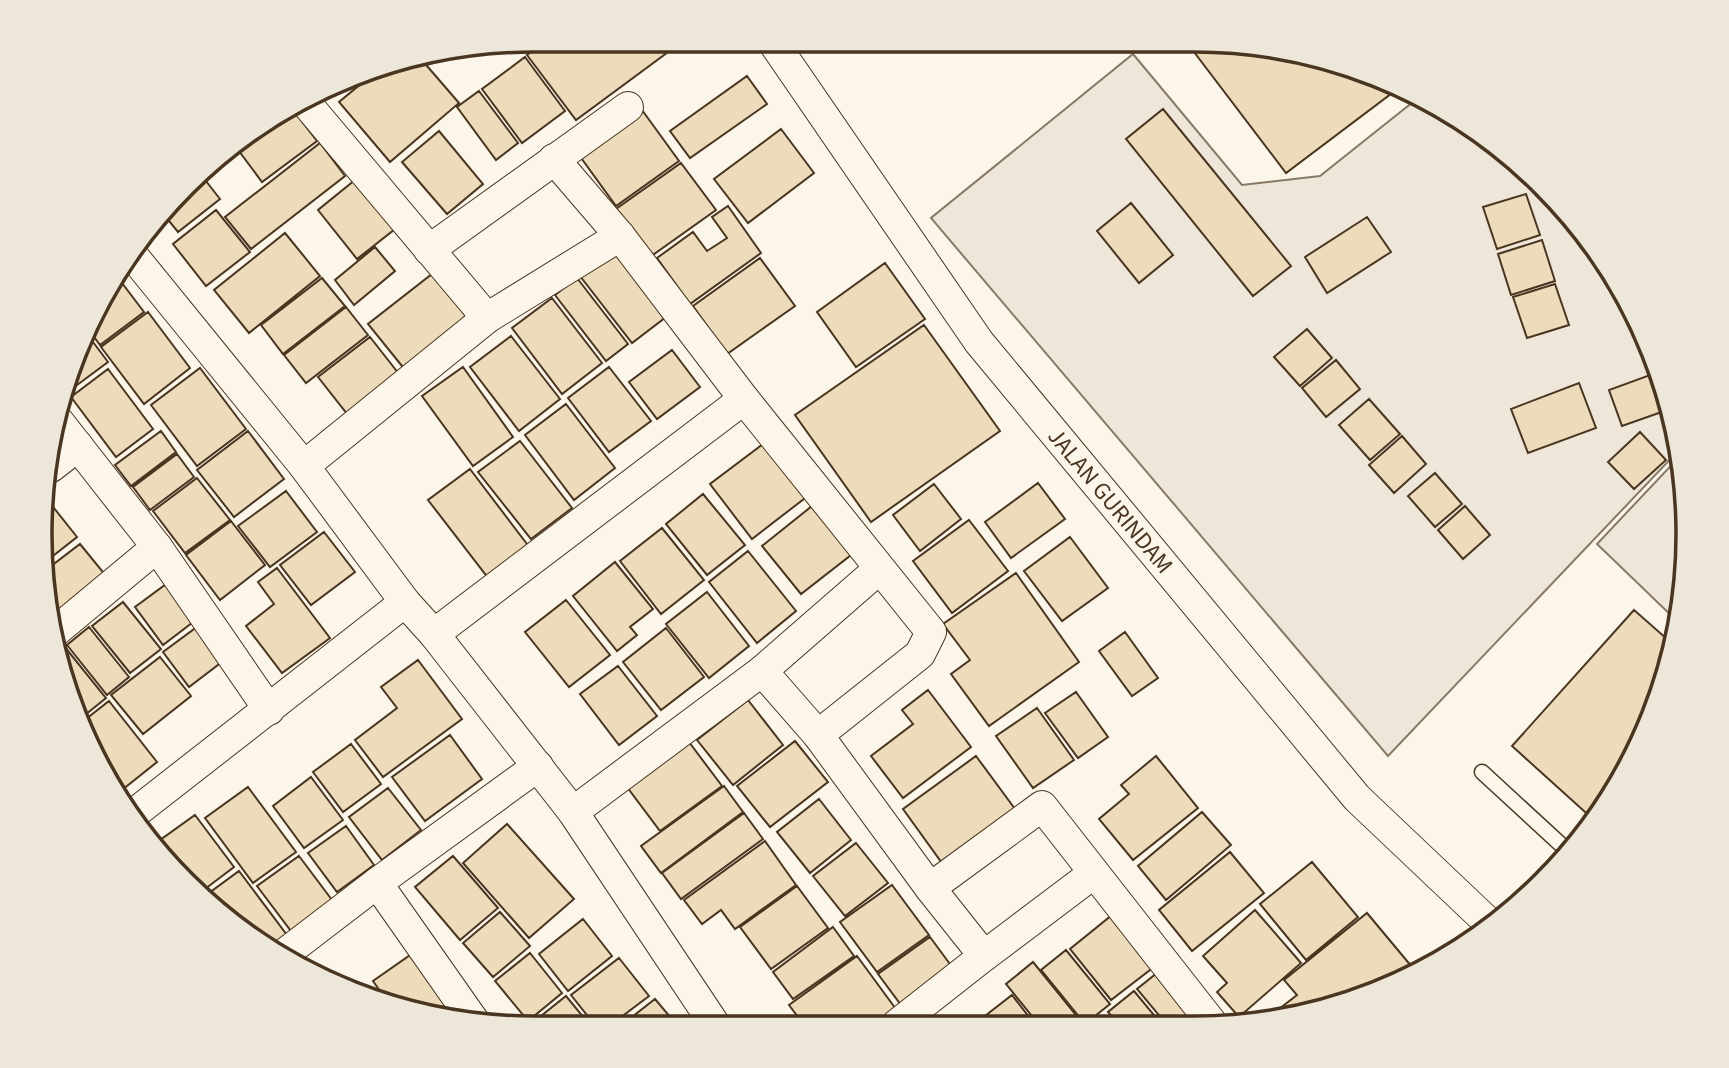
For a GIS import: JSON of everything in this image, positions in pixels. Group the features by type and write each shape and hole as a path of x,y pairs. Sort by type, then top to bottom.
{"street":[{"name":"JALAN GURINDAM","path":"780,52 979,342 1357,798 1484,919"},
{"path":"429,250 628,107"},
{"path":"310,108 487,318"},
{"path":"554,159 620,236 744,399 931,633 920,654 818,735"},
{"path":"304,466 487,318 620,236"},
{"path":"137,261 304,466 405,602 434,634 573,812 709,1016"},
{"path":"434,634 744,399"},
{"path":"64,429 158,547 269,710"},
{"path":"59,461 78,446"},
{"path":"62,626 158,547"},
{"path":"573,812 762,671 879,569"},
{"path":"139,810 405,602"},
{"path":"762,671 818,735 930,888 984,956"},
{"path":"290,949 538,766"},
{"path":"930,888 1042,806 1206,1015"},
{"path":"907,1016 1094,873"},
{"path":"377,883 466,1010"}],"lane":[{"path":"1482,772 1562,845"}],"shaded area":[{"path":"1133,54 1242,185 1320,176 1411,104 1463,134 1512,172 1557,217 1585,252 1612,293 1640,350 1660,409 1670,459 1388,756 931,218"},
{"path":"1671,465 1676,534 1669,614 1597,544"}],"building":[{"path":"534,52 668,52 576,120 527,55"},
{"path":"1194,52 1289,62 1350,78 1391,94 1286,173"},
{"path":"525,57 565,111 522,143 482,89"},
{"path":"426,65 459,103 390,162 339,102 359,86"},
{"path":"747,76 767,104 690,158 670,131"},
{"path":"479,91 518,143 496,160 457,107"},
{"path":"1163,109 1291,266 1253,296 1126,139"},
{"path":"642,110 679,161 616,206 579,155"},
{"path":"297,115 317,141 262,182 240,153"},
{"path":"781,129 814,173 748,223 714,179"},
{"path":"439,131 483,184 447,214 402,162"},
{"path":"320,143 345,176 251,249 225,217"},
{"path":"681,163 716,210 650,257 616,209"},
{"path":"355,180 395,229 357,259 318,210"},
{"path":"207,182 220,199 178,232 169,221"},
{"path":"1526,194 1540,235 1497,249 1483,207"},
{"path":"1131,203 1173,255 1139,283 1097,231"},
{"path":"728,206 761,253 690,304 657,258 693,232 707,251 727,238 712,217"},
{"path":"216,210 250,252 206,286 173,244"},
{"path":"1367,217 1391,252 1327,293 1305,257"},
{"path":"285,233 320,276 249,333 214,290"},
{"path":"1542,240 1555,281 1511,295 1498,254"},
{"path":"375,247 395,271 354,305 335,280"},
{"path":"614,250 666,317 632,343 580,276"},
{"path":"760,258 795,306 727,354 693,306"},
{"path":"885,263 925,319 856,367 817,312"},
{"path":"432,274 470,321 406,371 368,324"},
{"path":"322,278 345,306 283,354 261,325"},
{"path":"577,278 628,344 606,361 555,295"},
{"path":"123,284 144,312 100,345 95,338"},
{"path":"1555,284 1569,325 1527,338 1513,297"},
{"path":"552,298 602,363 562,394 512,328"},
{"path":"346,307 368,335 306,383 284,355"},
{"path":"148,312 190,368 144,404 101,347"},
{"path":"924,325 1000,431 871,522 795,415"},
{"path":"1307,329 1332,358 1300,386 1274,357"},
{"path":"511,336 560,399 519,431 470,367"},
{"path":"370,337 399,374 348,415 318,377"},
{"path":"93,342 108,362 76,386"},
{"path":"672,350 700,387 657,419 629,382"},
{"path":"1336,360 1360,389 1326,417 1302,388"},
{"path":"463,367 513,437 473,466 422,396"},
{"path":"609,367 651,421 609,452 568,398"},
{"path":"200,368 246,429 197,466 151,405"},
{"path":"108,369 153,429 116,457 72,399"},
{"path":"1650,375 1661,412 1622,426 1609,390"},
{"path":"1579,383 1596,428 1528,453 1511,409"},
{"path":"1369,399 1400,434 1370,460 1339,425"},
{"path":"566,404 615,468 574,500 525,435"},
{"path":"161,431 176,452 131,486 115,465"},
{"path":"248,431 284,479 234,517 197,470"},
{"path":"1640,432 1666,460 1634,489 1608,462"},
{"path":"1402,436 1426,464 1394,493 1369,465"},
{"path":"520,441 572,508 531,539 478,472"},
{"path":"767,441 809,495 752,539 710,484"},
{"path":"177,454 194,477 150,510 133,487"},
{"path":"470,469 530,548 489,579 428,500"},
{"path":"1435,473 1462,504 1435,527 1408,496"},
{"path":"197,478 230,520 185,553 153,511"},
{"path":"1038,483 1065,519 1011,558 985,522"},
{"path":"934,484 961,519 920,551 893,515"},
{"path":"286,491 317,532 270,567 238,526"},
{"path":"703,494 745,545 707,575 666,524"},
{"path":"812,506 851,555 801,594 762,546"},
{"path":"1465,506 1490,535 1463,559 1438,530"},
{"path":"54,508 77,537 53,556"},
{"path":"969,520 1008,571 952,613 913,561"},
{"path":"231,521 265,565 220,600 186,555"},
{"path":"662,528 704,580 661,614 620,561"},
{"path":"324,532 355,572 311,605 280,565"},
{"path":"1070,537 1108,588 1062,621 1024,571"},
{"path":"80,544 107,577 60,614 54,564"},
{"path":"748,551 796,611 757,643 709,582"},
{"path":"615,562 653,609 630,627 637,635 617,651 573,596"},
{"path":"277,568 330,638 282,673 246,626 274,604 258,582"},
{"path":"1016,573 1079,662 989,726 951,674 970,660 943,624"},
{"path":"169,582 197,619 163,645 135,607"},
{"path":"707,592 749,646 709,678 666,624"},
{"path":"566,600 610,655 569,687 525,632"},
{"path":"123,602 161,649 130,673 92,626"},
{"path":"1634,610 1665,637 1640,718 1612,775 1587,814 1512,746"},
{"path":"201,624 227,658 189,687 163,652"},
{"path":"89,627 129,677 107,695 67,645"},
{"path":"666,628 704,677 661,710 623,662"},
{"path":"1125,632 1158,678 1132,696 1099,651"},
{"path":"67,650 106,698 87,713"},
{"path":"160,657 191,696 143,734 111,695"},
{"path":"418,660 462,719 383,777 355,740 397,708 381,687"},
{"path":"618,666 657,716 619,745 580,694"},
{"path":"928,690 971,747 903,798 871,756 913,724 902,710"},
{"path":"1076,692 1108,737 1078,758 1045,713"},
{"path":"748,700 783,745 733,785 697,740"},
{"path":"109,701 157,762 125,788 89,717"},
{"path":"1037,708 1074,760 1033,788 996,736"},
{"path":"450,735 482,779 425,821 392,777"},
{"path":"795,741 828,782 770,827 737,786"},
{"path":"689,742 722,786 660,831 627,787"},
{"path":"351,744 381,784 343,812 313,772"},
{"path":"976,756 1015,809 942,863 903,809"},
{"path":"1156,756 1198,808 1133,860 1099,819 1129,794 1121,785"},
{"path":"311,777 343,820 304,848 273,806"},
{"path":"724,786 743,812 661,873 641,846"},
{"path":"248,787 296,852 253,883 205,818"},
{"path":"388,788 421,830 382,860 349,817"},
{"path":"819,799 851,840 810,873 777,832"},
{"path":"1202,812 1231,845 1166,900 1138,866"},
{"path":"744,813 763,839 681,899 662,873"},
{"path":"195,815 234,867 208,887 162,839"},
{"path":"507,824 574,899 529,938 463,863"},
{"path":"346,826 374,865 337,892 308,853"},
{"path":"765,841 796,885 735,929 721,910 702,924 684,900"},
{"path":"856,843 888,883 845,916 813,876"},
{"path":"1230,852 1264,893 1192,951 1159,910"},
{"path":"299,856 335,904 294,935 257,886"},
{"path":"453,856 498,908 460,940 415,887"},
{"path":"1312,862 1358,917 1306,960 1260,904"},
{"path":"239,871 290,939 283,944 241,916 212,891"},
{"path":"892,885 929,935 877,972 840,922"},
{"path":"797,886 828,928 771,969 740,927"},
{"path":"1255,910 1301,963 1244,1012 1236,1013 1217,992 1227,983 1203,956"},
{"path":"1117,911 1159,963 1111,1000 1070,949"},
{"path":"500,912 530,946 493,977 463,943"},
{"path":"1367,913 1410,965 1350,990 1281,1007 1297,995 1284,980"},
{"path":"583,919 612,956 568,991 539,954"},
{"path":"833,927 854,956 793,999 773,972"},
{"path":"930,937 958,975 907,1013 878,974"},
{"path":"1066,950 1110,1004 1095,1016 1078,1016 1041,970"},
{"path":"416,951 451,1001 443,1007 409,999 379,990 373,981"},
{"path":"530,953 562,993 534,1016 523,1015 495,981"},
{"path":"857,956 901,1016 797,1016 789,1005"},
{"path":"619,958 649,996 623,1016 588,1016 571,995"},
{"path":"1033,962 1077,1016 1032,1016 1006,984"},
{"path":"1162,969 1201,1016 1160,1016 1137,989"},
{"path":"1134,991 1155,1016 1111,1016 1108,1012"},
{"path":"1012,995 1028,1016 985,1016"},
{"path":"566,996 582,1016 541,1016"},
{"path":"655,999 669,1016 633,1016"}]}
